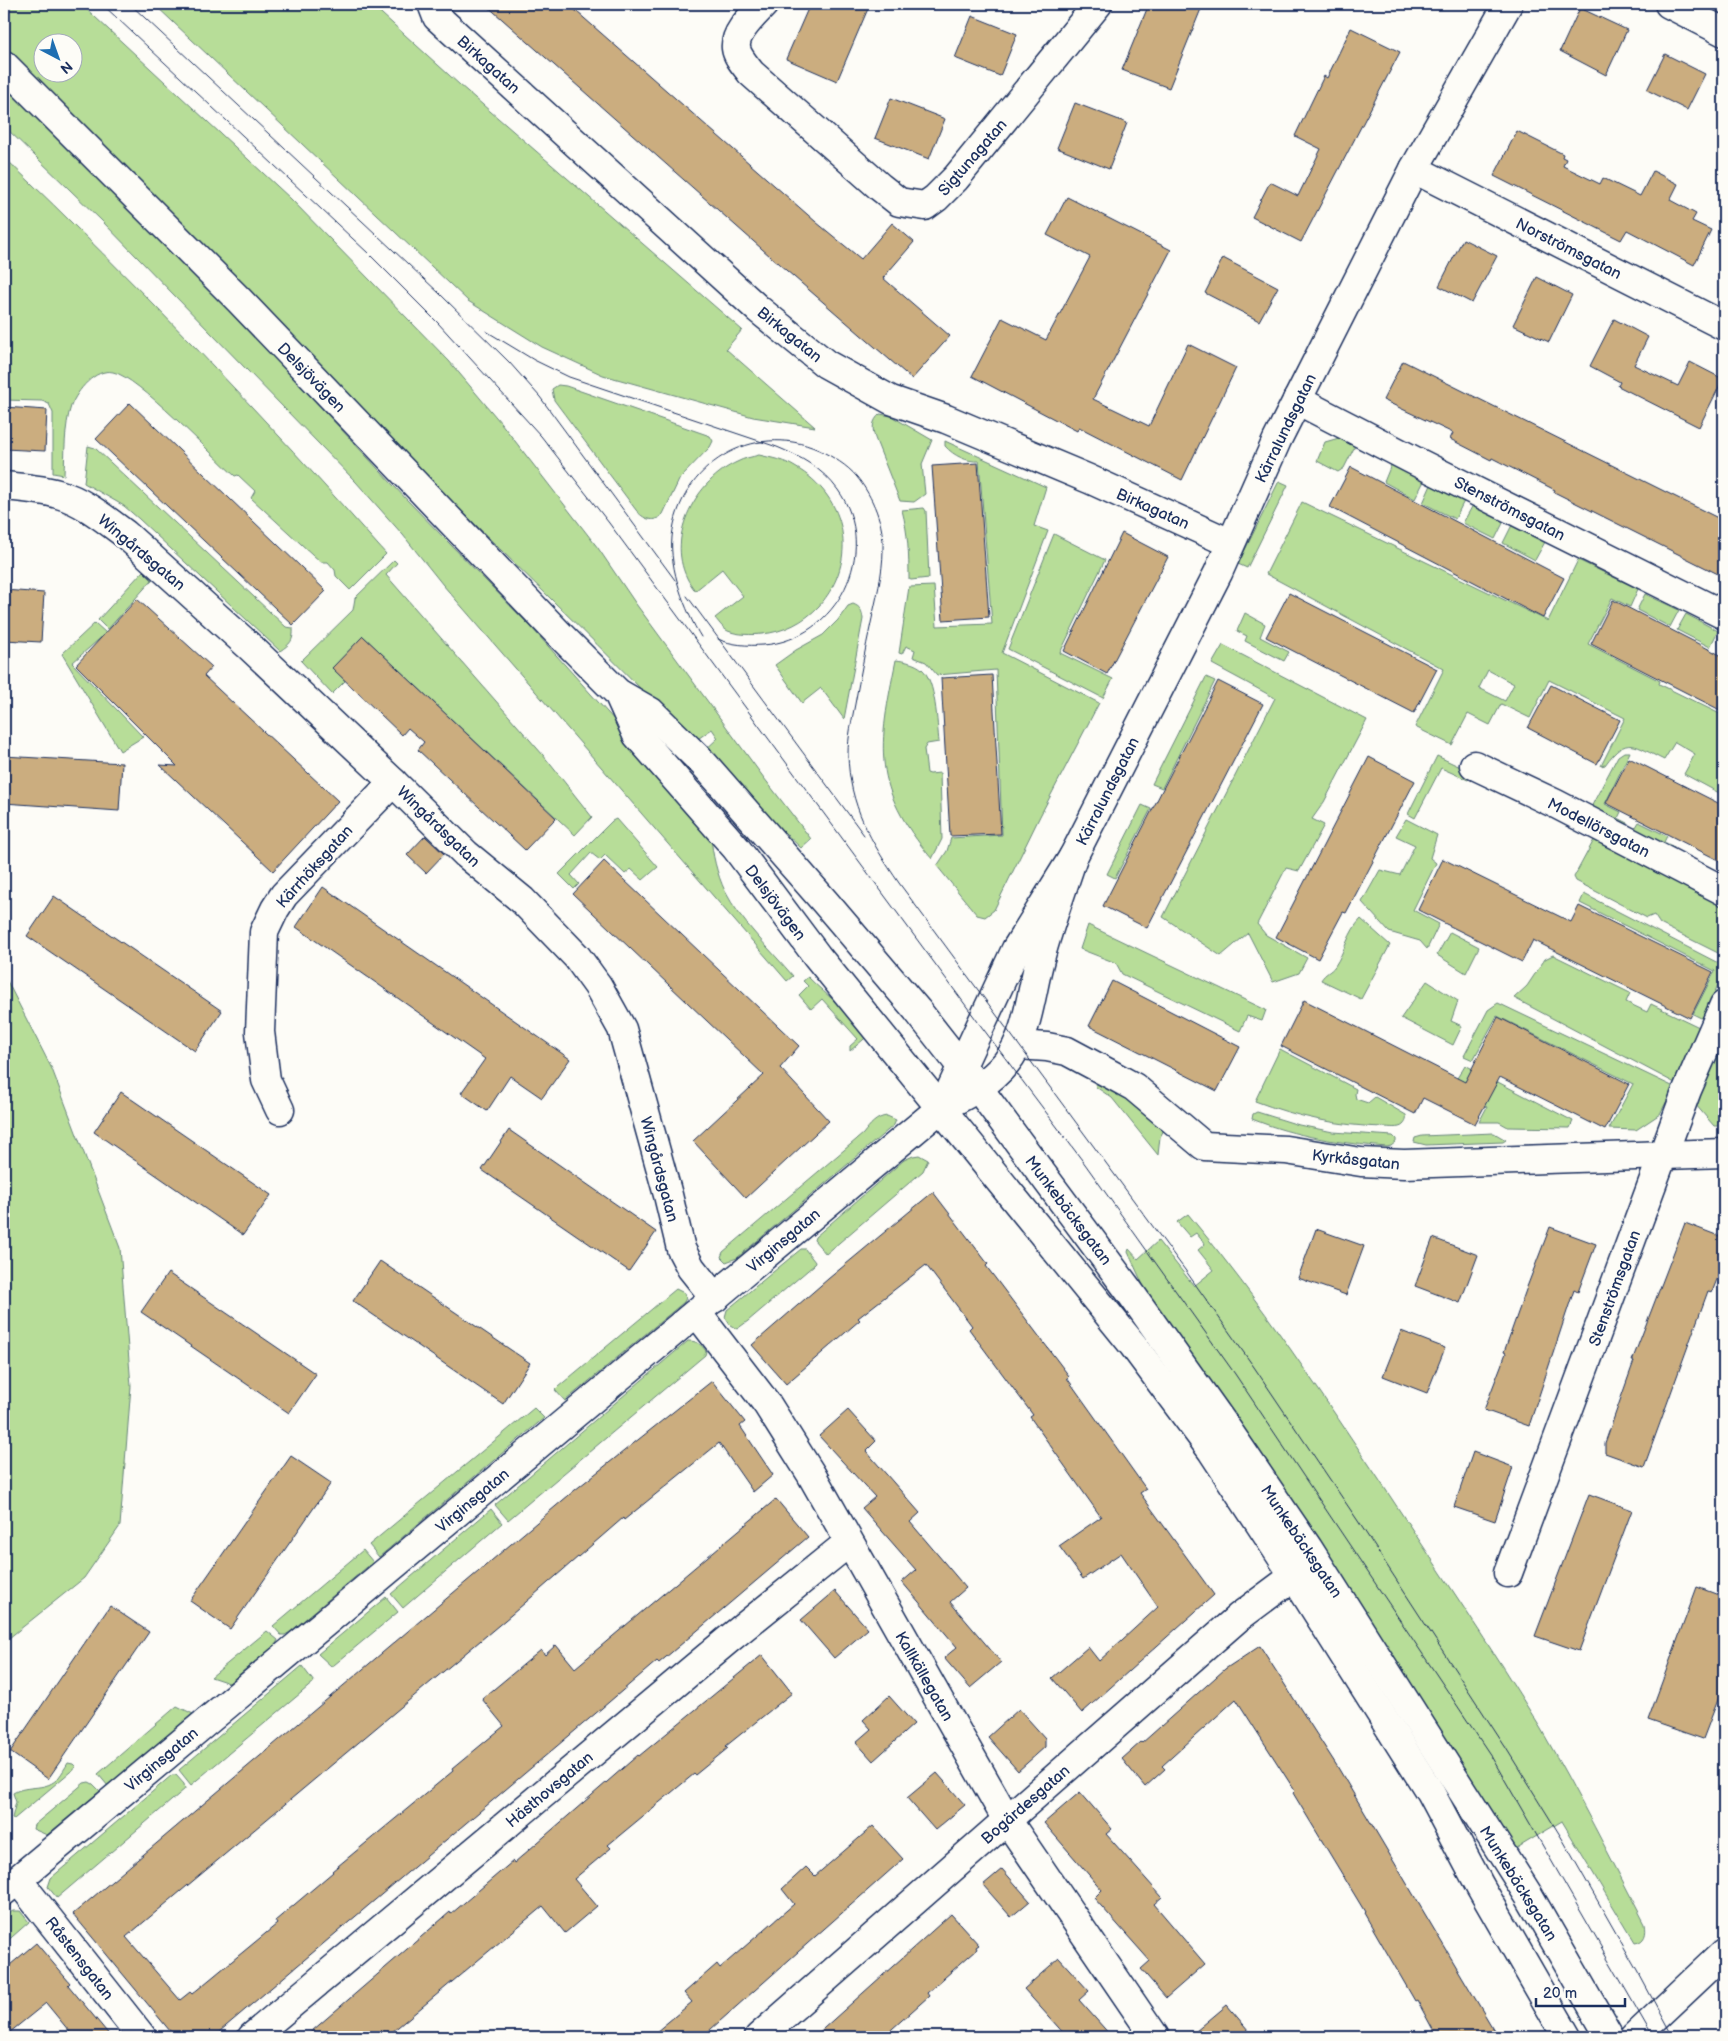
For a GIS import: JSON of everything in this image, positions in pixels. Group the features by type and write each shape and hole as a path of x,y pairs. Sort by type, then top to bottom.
{"street":[{"name":"Birkagatan","path":"432,4 437,17 756,307 826,364 891,400 946,420 1089,479 1230,543"},
{"name":"Sigtunagatan","path":"764,4 742,30 736,49 751,73 899,202 925,206 956,178 1098,4"},
{"name":"Kärralundsgatan","path":"941,1108 962,1067 1016,949 1073,857 1218,573 1230,543 1297,400 1414,169 1508,4"},
{"path":"1669,4 1724,32"},
{"name":"Delsjövägen","path":"4,65 197,257 558,634 618,693 651,712 704,764 832,909 936,1033 962,1067"},
{"name":"Norströmsgatan","path":"1414,169 1724,326"},
{"name":"Stenströmsgatan","path":"1297,400 1724,615"},
{"name":"Wingårdsgatan","path":"4,486 34,489 69,498 104,518 125,534 185,587 393,782 466,854 522,900 577,957 598,986 622,1030 681,1249 691,1268 706,1306"},
{"name":"Delsjövägen","path":"618,693 637,736 736,848 817,956 941,1108"},
{"name":"Modellörsgatan","path":"1474,765 1556,804 1724,891"},
{"name":"Kärrhöksgatan","path":"280,1110 266,1080 260,1032 264,932 284,895 393,782"},
{"name":"Kärralundsgatan","path":"941,1108 979,1089 1008,1062 1018,1045 1040,960 1073,857"},
{"name":"Stenströmsgatan","path":"1508,1573 1687,1090 1724,1006"},
{"path":"936,1033 959,1031 981,1026"},
{"name":"Kyrkåsgatan","path":"1018,1045 1047,1046 1067,1051 1112,1075 1134,1087 1204,1146 1286,1150 1361,1162 1404,1164 1724,1153"},
{"name":"Munkebäcksgatan","path":"962,1067 1174,1354 1308,1548 1528,1896 1610,2037"},
{"name":"Virginsgatan","path":"11,1886 941,1108"},
{"name":"Munkebäcksgatan","path":"941,1108 1133,1345 1212,1451 1294,1576 1430,1792 1480,1886 1567,2037"},
{"name":"Kallkällegatan","path":"706,1306 811,1474 848,1543 1007,1820 1155,2037"},
{"name":"Hästhovsgatan","path":"252,2037 729,1639 848,1543"},
{"name":"Bogärdesgatan","path":"759,2037 1239,1617 1294,1576"},
{"name":"Råstensgatan","path":"11,1886 142,2037"},
{"path":"1635,2037 1724,1954"}],"green space":[{"path":"4,4 81,4 291,199 449,361 501,423 598,548 636,604 811,839 801,848 783,831 756,811 702,753 718,738 712,729 692,743 597,644 435,484 42,82 82,82 82,32 32,32 32,72 4,45"},
{"path":"154,4 371,4 460,85 742,330 726,349 815,427 753,417 603,375 542,347 468,301"},
{"path":"4,85 243,324 408,501 531,627 616,722 711,835 717,871 731,902 747,924 793,976 787,981 356,482 102,221 4,126"},
{"path":"4,157 103,253 199,351 386,554 350,590 336,576 335,570 328,562 321,562 251,498 255,491 238,475 235,476 156,401 139,387 113,372 106,372 93,377 74,400 67,423 64,475 53,473 53,413 49,404 42,401 4,400"},
{"path":"558,385 566,386 710,436 713,441 710,447 680,478 660,517 652,520 645,518 636,510 554,400 552,389"},
{"path":"880,414 891,416 932,440 922,464 925,494 914,502 900,501 875,438 873,425 875,419"},
{"path":"1339,438 1355,446 1344,468 1338,472 1317,461 1325,442"},
{"path":"945,441 1046,487 1034,526 1048,531 1002,653 1099,703 994,910 985,917 977,915 937,866 947,851 951,838 1002,835 996,670 937,675 926,662 913,657 915,650 906,646 902,654 899,653 909,587 934,586 937,626 992,624 979,461 965,459 957,455 945,446"},
{"path":"88,446 95,448 286,627 293,628 293,636 289,644 280,651 124,506 84,483"},
{"path":"759,455 782,461 795,467 813,480 827,495 836,512 842,531 843,550 840,570 832,588 813,612 793,625 778,631 750,635 726,630 715,618 743,596 722,569 695,591 688,580 681,561 680,544 683,527 689,511 698,495 709,482 723,470 737,462"},
{"path":"1391,465 1424,481 1415,499 1384,482"},
{"path":"1279,481 1288,485 1247,568 1238,564"},
{"path":"1431,485 1464,501 1455,519 1423,503"},
{"path":"1302,502 1548,621 1578,560 1638,589 1630,607 1612,598 1588,644 1660,681 1659,684 1724,716 1724,788 1721,794 1684,774 1695,754 1675,742 1664,760 1638,747 1626,746 1619,749 1605,765 1601,766 1625,718 1549,680 1530,718 1501,704 1490,725 1468,714 1452,745 1415,727 1444,669 1266,574","holes":["1488,670 1514,684 1505,701 1479,688"]},
{"path":"1473,505 1504,521 1495,539 1463,523"},
{"path":"924,508 926,511 929,578 911,580 909,579 908,544 902,510"},
{"path":"1512,525 1545,542 1535,560 1503,543"},
{"path":"1054,534 1105,560 1060,653 1113,679 1103,698 1008,649"},
{"path":"394,560 397,563 386,575 543,755 592,817 575,835 363,636 333,668 345,681 332,694 301,661 353,610 355,598"},
{"path":"143,571 152,580 108,629 106,628 98,620"},
{"path":"1645,594 1679,610 1670,627 1637,610"},
{"path":"853,604 861,610 863,619 844,719 821,688 802,703 775,665 796,650 823,635 838,620 848,606"},
{"path":"1245,613 1265,624 1260,637 1289,652 1284,661 1245,641 1247,636 1237,631"},
{"path":"1686,614 1718,631 1710,647 1677,630"},
{"path":"95,623 106,633 72,663 143,737 120,751 62,654"},
{"path":"1223,645 1367,720 1324,802 1312,819 1324,825 1299,871 1286,868 1257,924 1266,935 1307,958 1299,973 1273,982 1248,933 1221,956 1163,917 1275,698 1212,664"},
{"path":"896,660 913,664 922,669 927,675 935,703 939,742 927,744 924,749 927,773 940,773 942,839 932,859 912,833 898,809 889,787 884,765 885,718"},
{"path":"1206,677 1215,681 1162,788 1152,784"},
{"path":"1624,752 1630,752 1605,804 1621,812 1618,818 1628,823 1626,829 1589,811 1618,756"},
{"path":"1437,756 1469,771 1470,778 1468,780 1441,768 1415,818 1408,814"},
{"path":"1142,805 1151,809 1115,878 1107,874"},
{"path":"616,819 658,867 643,880 631,869 625,874 605,855 600,860 591,853 571,875 579,884 574,889 559,874"},
{"path":"1406,819 1437,835 1430,858 1436,863 1413,910 1439,924 1427,949 1420,941 1389,932 1362,902 1380,870 1400,875 1415,845 1396,836"},
{"path":"1639,822 1667,836 1664,842 1674,847 1672,852 1633,832"},
{"path":"1594,840 1724,907 1724,956 1660,924 1654,915 1647,918 1576,881 1574,877"},
{"path":"1584,894 1724,966 1724,971 1703,1019 1693,1014 1715,971 1580,903"},
{"path":"1361,919 1390,945 1361,999 1321,980 1335,966 1353,930"},
{"path":"1088,925 1266,1010 1262,1021 1247,1016 1240,1031 1122,974 1116,963 1080,949"},
{"path":"1450,932 1479,947 1466,973 1437,955"},
{"path":"1553,955 1630,993 1626,1002 1647,1012 1651,1004 1699,1027 1675,1083 1514,998 1527,986 1545,959"},
{"path":"4,975 52,1069 120,1248 131,1386 120,1526 84,1578 4,1642"},
{"path":"808,977 870,1034 850,1051 850,1046 858,1039 822,999 811,1009 799,995 808,986 803,981"},
{"path":"1427,981 1458,1001 1451,1021 1462,1026 1453,1045 1401,1018"},
{"path":"1498,1003 1674,1087 1660,1114 1636,1130 1609,1129 1633,1084 1497,1016 1473,1060 1464,1056 1488,1010"},
{"path":"1724,1036 1724,1126 1714,1126 1695,1104"},
{"path":"1280,1049 1356,1089 1356,1099 1368,1103 1375,1097 1406,1115 1405,1123 1394,1128 1334,1123 1287,1112 1255,1101"},
{"path":"1465,1065 1573,1121 1570,1128 1508,1127 1499,1122 1479,1122 1487,1107 1456,1094 1444,1100"},
{"path":"1094,1080 1104,1081 1165,1128 1160,1137 1158,1155 1112,1098 1096,1087"},
{"path":"1257,1112 1299,1125 1333,1132 1393,1136 1396,1142 1387,1147 1302,1135 1252,1119 1253,1114"},
{"path":"887,1116 896,1120 894,1125 737,1258 726,1262 721,1257 723,1252 863,1134 874,1122"},
{"path":"1494,1133 1506,1140 1503,1142 1426,1145 1414,1142 1415,1138 1422,1136"},
{"path":"919,1155 928,1160 923,1171 826,1254 814,1240 815,1237 904,1160"},
{"path":"1188,1214 1266,1314 1315,1384 1445,1579 1541,1729 1645,1924 1646,1931 1641,1941 1635,1943 1562,1821 1512,1851 1154,1309 1128,1252 1129,1249 1138,1259 1158,1241 1194,1286 1214,1270 1198,1250 1205,1244 1196,1233 1190,1237 1177,1222"},
{"path":"801,1249 805,1249 815,1262 814,1265 737,1329 730,1325 725,1317 727,1310"},
{"path":"676,1289 684,1293 686,1298 684,1302 565,1401 555,1390"},
{"path":"688,1341 696,1342 700,1345 706,1351 705,1355 508,1520 495,1505"},
{"path":"534,1408 544,1418 379,1557 369,1545"},
{"path":"491,1509 502,1523 403,1608 391,1594"},
{"path":"363,1550 373,1562 290,1632 281,1635 273,1626"},
{"path":"386,1597 398,1612 334,1665 331,1666 318,1654"},
{"path":"267,1631 278,1640 276,1644 229,1683 211,1677"},
{"path":"302,1666 314,1682 191,1785 179,1770"},
{"path":"177,1706 193,1714 108,1786 98,1774"},
{"path":"68,1763 76,1767 14,1819 12,1818 16,1802 13,1793 19,1790 49,1785 59,1777"},
{"path":"172,1775 176,1775 184,1784 185,1789 57,1898 48,1887 51,1878"},
{"path":"89,1782 100,1791 47,1835 33,1829 34,1825 84,1783"},
{"path":"13,1911 20,1911 29,1922 4,1944 4,1916"}],"building":[{"path":"485,4 568,4 816,222 861,259 892,223 914,242 883,278 950,336 912,379"},
{"path":"810,4 870,4 837,81 786,59"},
{"path":"1149,4 1203,4 1169,88 1122,70"},
{"path":"1580,8 1627,30 1606,75 1560,51"},
{"path":"972,16 1017,34 1000,76 955,58"},
{"path":"1351,28 1400,52 1301,242 1252,217 1270,182 1298,196 1321,149 1295,136 1324,76 1327,78"},
{"path":"1665,54 1705,74 1687,110 1647,90"},
{"path":"891,98 945,119 929,159 875,138"},
{"path":"1075,103 1127,123 1109,169 1057,148"},
{"path":"1517,131 1563,154 1562,157 1566,159 1563,166 1600,184 1603,178 1640,196 1653,171 1678,184 1670,200 1696,214 1692,221 1711,230 1694,265 1627,230 1621,240 1494,176"},
{"path":"1067,197 1171,250 1093,399 1149,426 1188,344 1236,368 1182,480 1079,427 1077,431 972,376 1002,318 1046,340 1090,257 1047,235"},
{"path":"1463,239 1497,256 1472,303 1439,286"},
{"path":"1223,258 1278,287 1259,321 1205,293"},
{"path":"1537,277 1572,295 1549,342 1513,325"},
{"path":"1614,319 1648,337 1634,365 1678,386 1690,362 1723,379 1699,427 1618,386 1620,382 1590,366"},
{"path":"1403,361 1724,521 1724,577 1554,492 1555,490 1492,458 1491,460 1450,439 1453,433 1383,400"},
{"path":"130,403 326,591 293,625 96,439"},
{"path":"4,407 47,410 45,451 4,449"},
{"path":"978,463 989,617 943,620 932,466"},
{"path":"1351,467 1564,578 1543,618 1330,507"},
{"path":"1122,533 1168,557 1107,674 1064,651"},
{"path":"4,590 44,593 41,642 4,640"},
{"path":"1289,593 1437,669 1414,713 1266,637"},
{"path":"137,599 212,667 204,676 338,801 273,871 160,765 177,766 76,665"},
{"path":"1613,600 1724,657 1724,712 1591,644"},
{"path":"363,636 556,818 525,850 418,750 424,742 408,728 402,735 332,668"},
{"path":"992,675 1001,834 950,836 941,678"},
{"path":"1218,681 1263,704 1147,928 1103,906"},
{"path":"1551,685 1620,720 1597,764 1528,728"},
{"path":"4,756 122,763 119,811 4,803"},
{"path":"1369,757 1415,781 1346,913 1343,912 1318,959 1276,937"},
{"path":"1629,758 1724,806 1724,863 1606,803"},
{"path":"425,836 444,854 426,873 407,855"},
{"path":"1443,859 1571,922 1579,906 1713,972 1690,1018 1533,940 1522,962 1418,910"},
{"path":"604,861 799,1046 780,1068 829,1121 746,1198 693,1141 764,1075 573,894"},
{"path":"323,887 570,1059 542,1098 510,1076 487,1111 461,1093 485,1059 296,927"},
{"path":"54,896 222,1011 195,1051 27,936"},
{"path":"1112,981 1240,1047 1217,1091 1089,1026"},
{"path":"1304,1000 1465,1082 1498,1017 1629,1084 1605,1130 1500,1077 1475,1124 1423,1098 1415,1114 1281,1046"},
{"path":"121,1092 271,1195 243,1235 94,1132"},
{"path":"509,1130 656,1232 629,1271 482,1170"},
{"path":"933,1192 1069,1376 1067,1378 1146,1489 1140,1493 1214,1595 1082,1713 1052,1678 1088,1647 1099,1661 1158,1607 1121,1553 1083,1579 1059,1546 1101,1517 1030,1417 1033,1415 969,1329 972,1326 926,1265 858,1318 860,1320 786,1384 752,1345"},
{"path":"1685,1223 1724,1238 1724,1262 1712,1292 1708,1291 1644,1467 1605,1453 1605,1443 1634,1361 1632,1361"},
{"path":"1550,1227 1596,1244 1578,1292 1574,1290 1529,1426 1484,1410"},
{"path":"1316,1229 1364,1246 1346,1295 1298,1278"},
{"path":"1433,1238 1478,1255 1460,1303 1415,1286"},
{"path":"380,1261 530,1363 503,1404 353,1301"},
{"path":"168,1273 316,1374 289,1413 141,1312"},
{"path":"1401,1331 1445,1348 1427,1393 1383,1376"},
{"path":"712,1381 745,1422 740,1426 773,1475 753,1492 719,1443 624,1520 623,1518 511,1615 126,1937 180,2000 190,1992 192,1994 277,1924 275,1921 332,1871 453,1771 452,1769 504,1726 482,1699 541,1650 545,1655 556,1645 575,1668 776,1499 808,1537 659,1663 657,1661 213,2037 175,2037 73,1914 575,1490"},
{"path":"848,1410 876,1441 866,1451 920,1513 910,1522 966,1588 950,1602 1001,1662 970,1688 944,1658 957,1647 902,1582 916,1570 862,1508 875,1497 819,1436"},
{"path":"1473,1452 1513,1467 1495,1521 1454,1507"},
{"path":"291,1456 331,1483 230,1629 190,1601"},
{"path":"1589,1494 1632,1510 1579,1651 1535,1636"},
{"path":"1697,1587 1724,1597 1724,1684 1703,1739 1648,1720"},
{"path":"835,1591 868,1629 834,1658 801,1620"},
{"path":"110,1606 149,1632 48,1779 10,1752"},
{"path":"1260,1646 1337,1766 1498,2037 1437,2037 1417,2000 1415,2001 1365,1912 1293,1793 1295,1791 1236,1699 1162,1766 1165,1769 1145,1787 1122,1759 1225,1669"},
{"path":"762,1655 792,1693 726,1746 728,1748 608,1845 611,1848 574,1879 597,1906 565,1933 543,1906 386,2037 305,2037 450,1912 451,1914 513,1861 514,1863 638,1755"},
{"path":"889,1696 914,1724 873,1761 856,1742 871,1729 863,1720"},
{"path":"1019,1709 1045,1738 1045,1747 1018,1771 988,1737"},
{"path":"937,1773 965,1805 935,1830 907,1798"},
{"path":"1080,1792 1112,1829 1106,1834 1162,1897 1154,1904 1205,1964 1166,1998 1141,1969 1150,1961 1094,1898 1102,1890 1044,1823"},
{"path":"873,1826 903,1859 702,2037 650,2037 692,2002 684,1993 717,1964 720,1968 794,1904 782,1889 806,1867 815,1876"},
{"path":"1002,1869 1030,1901 1011,1917 983,1885"},
{"path":"951,1914 979,1945 976,1947 977,1949 927,1993 929,1996 883,2037 814,2037"},
{"path":"36,1943 70,1983 68,1985 111,2037 74,2037 46,2003 4,2037 4,1970"},
{"path":"1059,1958 1089,1991 1079,2000 1112,2037 1067,2037 1024,1989"},
{"path":"1227,2005 1254,2037 1189,2037"}],"tram line":[{"path":"102,4 368,253 438,323 541,436 609,523 1085,1164 1235,1374 1491,1756 1653,2037"},
{"path":"130,4 439,293 509,362 540,397 675,580"},
{"path":"486,331 534,360 569,377 777,447 803,459 832,482 850,514 855,539 853,565 845,588 831,610 812,627 789,639 763,645 734,644 718,639"},
{"path":"701,637 689,615 679,589 673,562 672,537 678,512 689,489 704,470 723,456 745,446 769,441 794,442 819,450 835,458 849,469 863,485 873,502 882,530 883,540 881,577 850,729 848,748 852,790 863,822 871,838 899,883 1188,1274 1254,1367 1358,1521 1506,1748 1563,1840 1673,2037"},
{"path":"687,596 864,835"}]}
